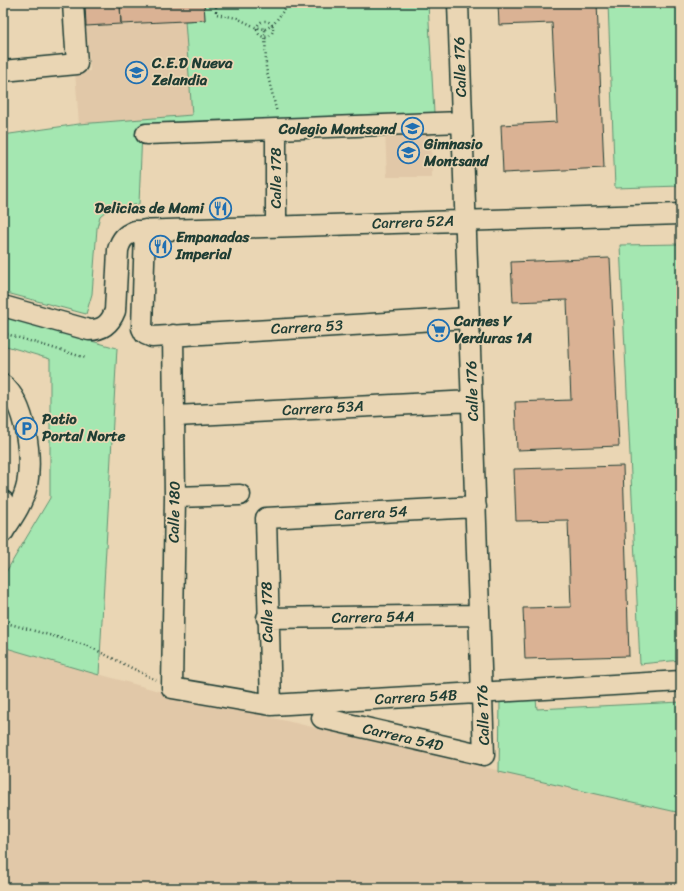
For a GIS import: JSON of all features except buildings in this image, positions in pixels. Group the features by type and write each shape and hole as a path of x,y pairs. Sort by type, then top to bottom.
{"street":[{"path":"3,71 77,64 73,3"},
{"name":"Calle 176","path":"458,3 484,755"},
{"path":"146,134 462,122"},
{"name":"Calle 178","path":"276,226 278,130"},
{"name":"Carrera 52A","path":"3,306 89,330 98,330 106,326 112,320 115,311 118,250 120,241 126,234 135,231 681,214"},
{"name":"Carrera 53","path":"145,230 142,328 145,334 152,337 469,318"},
{"name":"Calle 180","path":"172,688 175,497 173,335"},
{"path":"3,385 18,404 25,430 28,459 27,484 19,508 3,532"},
{"name":"Carrera 53A","path":"175,416 472,401"},
{"path":"175,497 240,495"},
{"path":"3,501 8,517 3,532"},
{"name":"Carrera 54","path":"266,518 476,507"},
{"name":"Calle 178","path":"266,518 270,705"},
{"name":"Carrera 54A","path":"267,618 479,615"},
{"name":"Carrera 54B","path":"270,705 681,681"},
{"path":"172,688 270,705"},
{"name":"Carrera 54D","path":"322,718 484,755"}],"path":[{"path":"216,3 216,14 237,18 265,29 273,25 289,3"},
{"path":"257,27 260,22 264,20 273,25"},
{"path":"257,27 260,35 265,37 272,34 273,25"},
{"path":"265,29 266,68 278,130"},
{"path":"3,333 86,358"},
{"path":"3,622 88,646 172,688"}],"shaded area":[{"name":"C.E.D Nueva Zelandia","path":"185,21 193,115 79,124 75,72 90,71 86,26"},
{"name":"Gimnasio Montsand","path":"431,128 432,177 387,177 385,130"},
{"path":"3,647 162,692 681,813 681,888 3,888"}],"green space":[{"path":"204,3 428,3 434,113 142,131 139,204 107,210 100,216 97,228 92,294 86,314 3,292 3,135 79,124 192,115 185,21 205,20"},
{"path":"608,3 680,3 681,186 615,188"},
{"path":"681,244 681,660 640,664 620,245"},
{"path":"3,317 117,348 99,675 3,647 3,577 50,498 50,359 3,345"},
{"path":"536,699 537,709 681,702 681,813 499,772 500,701"}],"place":[{"name":"C.E.D Nueva Zelandia","path":"136,72"},
{"name":"Colegio Montsand","path":"412,129"},
{"name":"Gimnasio Montsand","path":"409,153"},
{"name":"Delicias de Mami","path":"220,208"},
{"name":"Empanadas Imperial","path":"160,246"},
{"name":"Carnes Y Verduras 1A","path":"438,330"},
{"name":"Patio Portal Norte","path":"26,428"}]}
